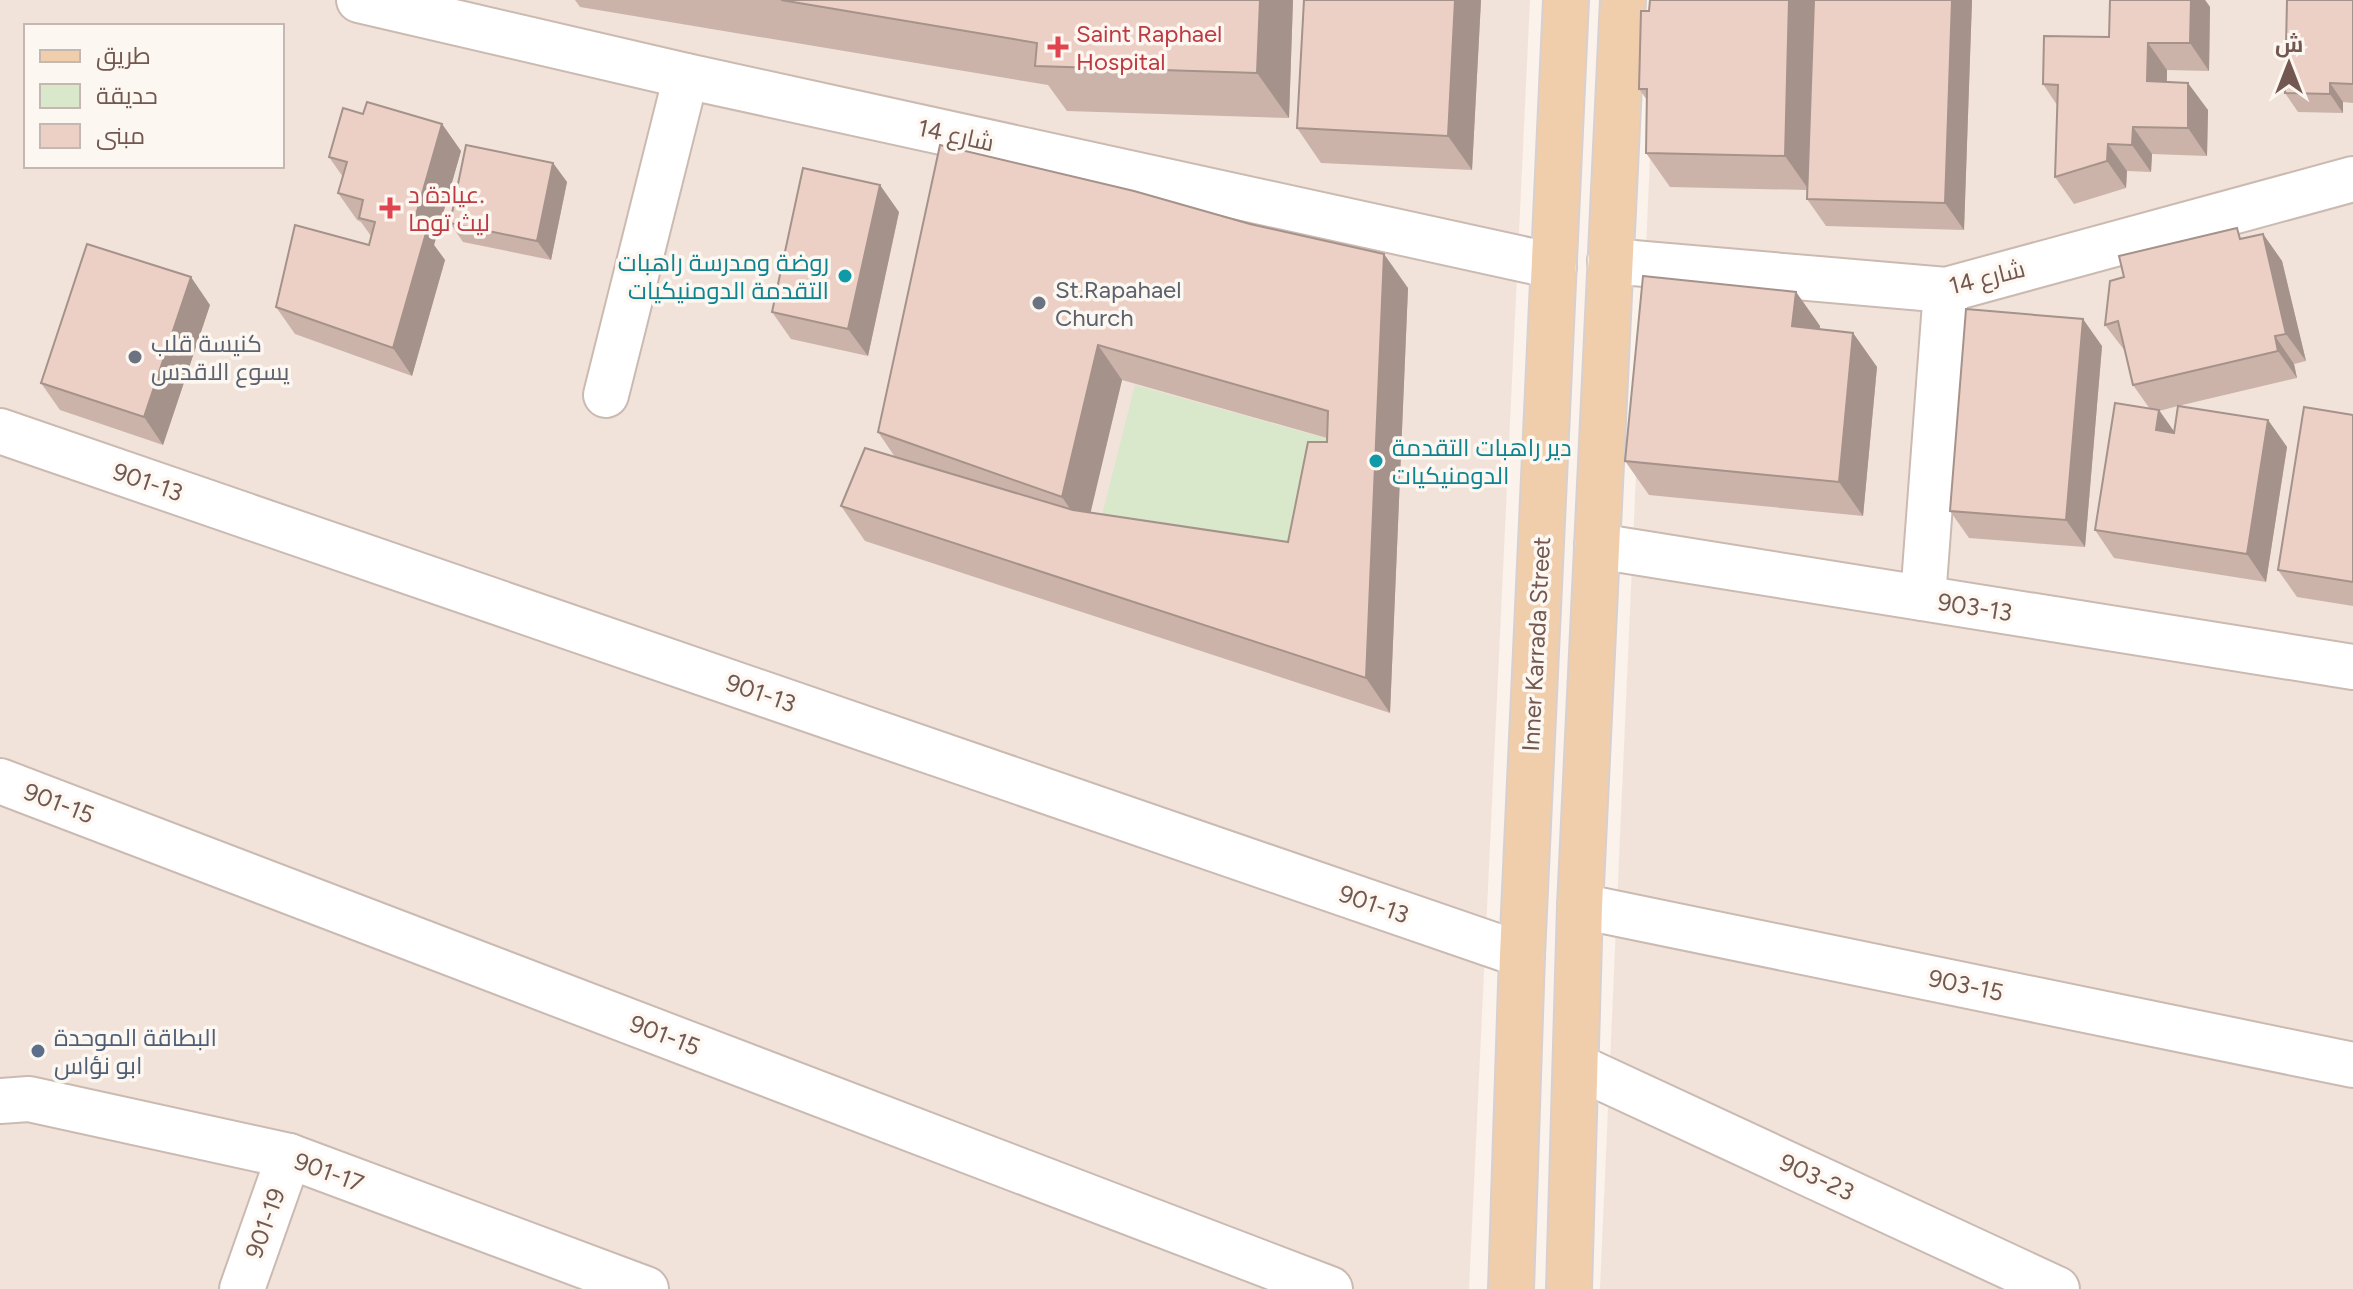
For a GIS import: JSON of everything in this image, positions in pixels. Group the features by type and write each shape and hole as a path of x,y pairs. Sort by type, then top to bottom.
{"main road":[{"name":"Inner Karrada Street","path":"1511,1289 1522,955 1566,0"},
{"path":"1569,1289 1580,906 1623,0"}],"street":[{"name":"شارع 14","path":"359,0 506,17 686,76 1554,266"},
{"path":"606,395 686,76"},
{"name":"شارع 14","path":"1610,261 1946,290 2353,179"},
{"path":"1923,598 1946,290"},
{"name":"901-13","path":"0,431 1522,955"},
{"name":"903-13","path":"1597,546 2353,667"},
{"name":"901-15","path":"0,781 1330,1289"},
{"name":"903-15","path":"1580,906 2353,1065"},
{"name":"903-23","path":"1576,1066 2057,1289"},
{"name":"901-17","path":"0,1101 29,1099 289,1156 646,1289"},
{"name":"901-19","path":"242,1289 289,1156"}],"shaded area":[{"path":"0,0 1530,0 1469,1289 0,1289"},
{"path":"1657,0 2353,0 2353,1289 1600,1289"}],"green space":[{"path":"1135,385 1339,442 1314,565 1099,527"}],"building":[{"path":"781,0 1260,0 1257,73 1035,66 1037,43"},
{"path":"1304,0 1455,0 1448,136 1297,128"},
{"path":"1650,0 1789,0 1785,156 1646,153 1647,89 1639,89 1641,11 1649,11"},
{"path":"1814,0 1952,0 1945,203 1807,199"},
{"path":"2110,0 2191,0 2190,43 2148,43 2147,81 2188,83 2188,128 2133,127 2132,145 2108,144 2107,161 2055,177 2058,85 2043,84 2044,36 2109,37"},
{"path":"2287,0 2353,0 2353,84 2330,83 2330,94 2285,93"},
{"path":"367,102 442,124 412,229 426,233 393,348 276,307 295,225 369,245 375,222 359,218 363,200 338,193 347,162 329,157 343,108 363,114"},
{"path":"466,145 553,163 537,241 450,223"},
{"path":"940,145 1134,191 1250,224 1384,254 1366,678 841,506 865,448 1073,510 1288,542 1308,442 1327,442 1328,411 1098,345 1062,497 878,432"},
{"path":"803,168 880,185 848,329 772,312"},
{"path":"2237,228 2240,239 2263,234 2286,334 2275,336 2278,351 2133,385 2118,321 2105,325 2110,281 2124,277 2119,256"},
{"name":"كنيسة قلب يسوع الاقدس","path":"87,244 191,277 144,417 41,383"},
{"path":"1643,276 1796,292 1792,326 1853,333 1839,482 1625,461"},
{"path":"1966,309 2083,319 2066,520 1950,511"},
{"path":"2115,403 2159,410 2156,430 2174,433 2178,406 2268,420 2247,554 2095,530"},
{"path":"2304,407 2353,415 2353,582 2278,570"}],"place":[{"name":"Saint Raphael Hospital","path":"1058,47"},
{"name":"عيادة د. ليث توما","path":"390,208"},
{"name":"روضة ومدرسة راهبات التقدمة الدومنيكيات","path":"845,276"},
{"name":"St.Rapahael Church","path":"1039,303"},
{"name":"كنيسة قلب يسوع الاقدس","path":"135,357"},
{"name":"دير راهبات التقدمة الدومنيكيات","path":"1376,461"},
{"name":"البطاقة الموحدة ابو نؤاس","path":"38,1051"}]}
